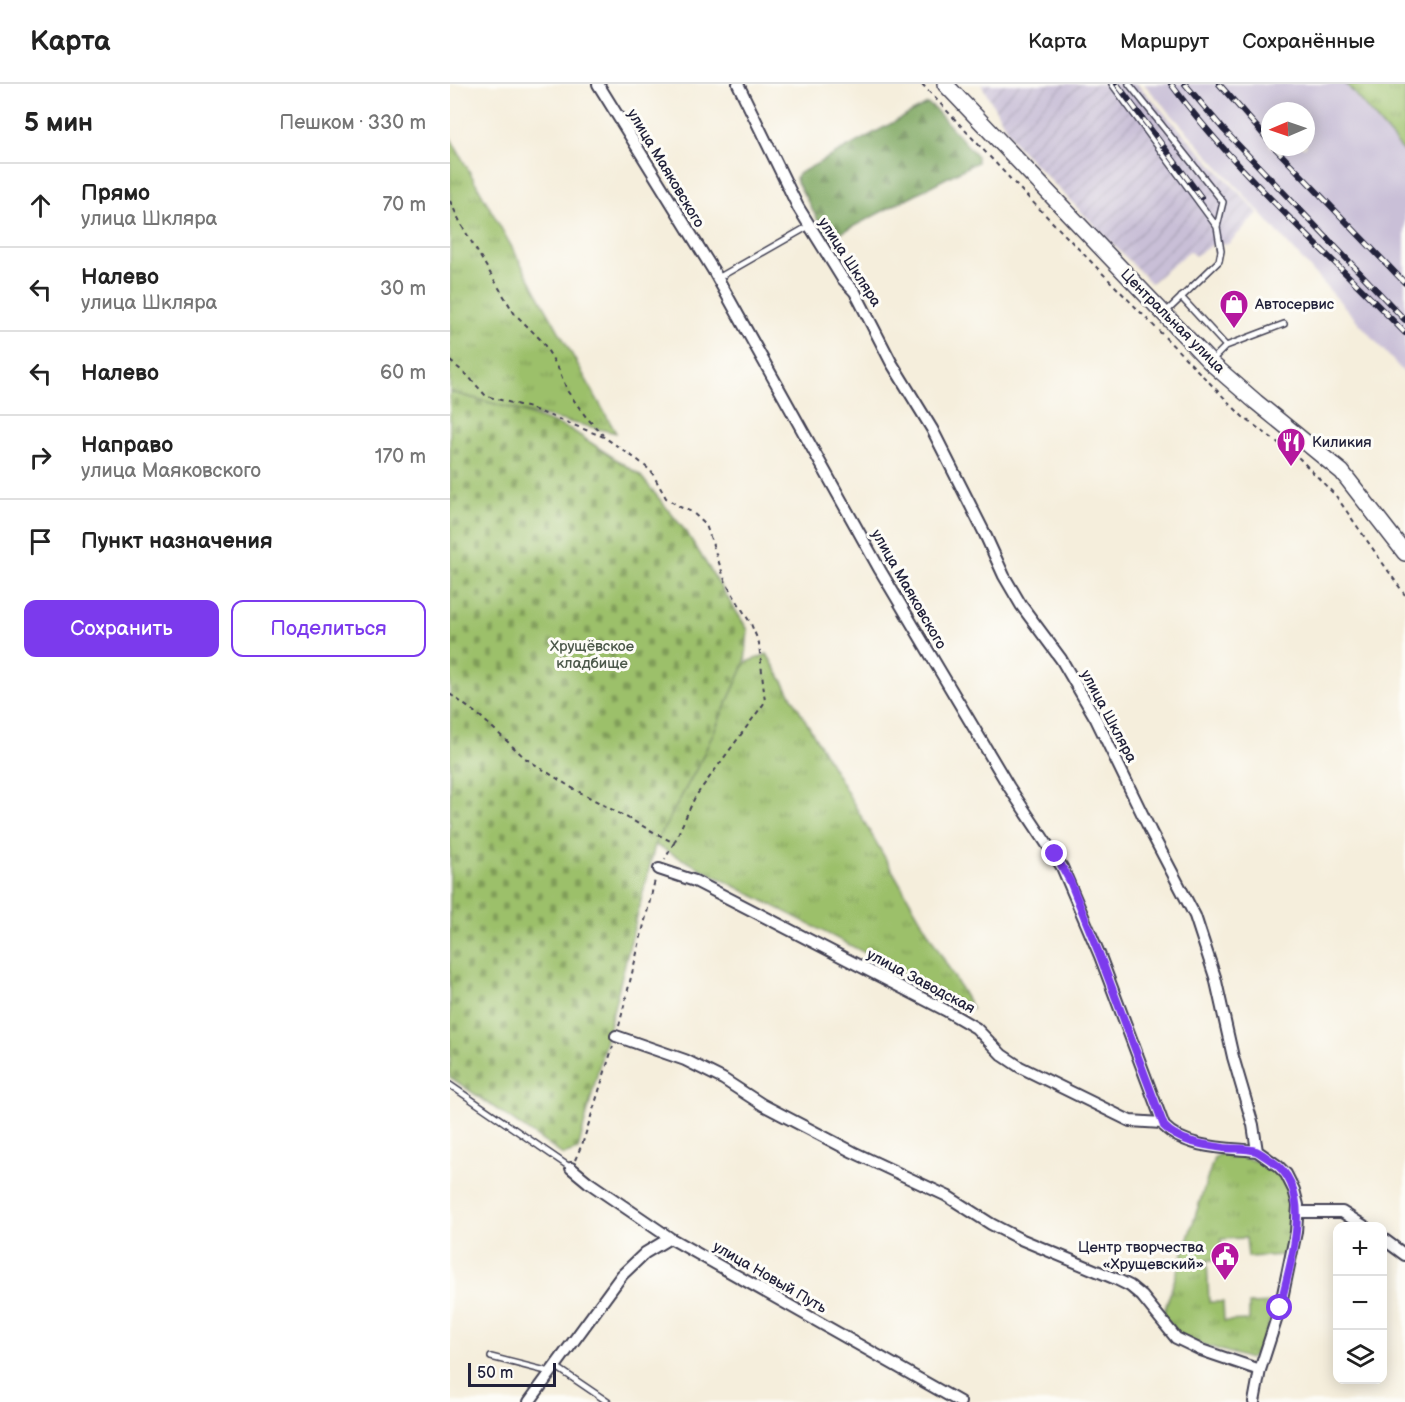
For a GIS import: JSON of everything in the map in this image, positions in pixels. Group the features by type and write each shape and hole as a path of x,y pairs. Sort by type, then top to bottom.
{"main road":[{"name":"Центральная улица","path":"945,84 1210,362 1342,472 1405,553"}],"street":[{"name":"улица Маяковского","path":"598,84 718,278 880,570 1008,787 1062,867 1100,956 1162,1123"},
{"name":"улица Шкляра","path":"738,84 809,226 842,278 855,292 891,362 932,429 1004,576 1021,604 1061,659 1096,719 1195,916 1215,977 1233,1058 1253,1125 1257,1151"},
{"name":"улица Заводская","path":"658,869 695,881 945,1010 976,1028 1002,1055 1020,1067 1130,1121 1162,1123"},
{"path":"616,1036 685,1060 723,1079 763,1105 853,1152 947,1196 1009,1233 1130,1286 1142,1296 1176,1338 1202,1350 1260,1370"},
{"path":"1162,1123 1174,1134 1199,1143 1257,1151 1286,1174 1296,1196 1298,1212 1296,1232 1280,1308 1260,1370 1256,1401"},
{"name":"улица Новый Путь","path":"571,1168 670,1238 960,1402"},
{"path":"1298,1212 1342,1212 1357,1222"},
{"path":"530,1402 622,1275 645,1253 670,1238"},
{"path":"1387,1242 1405,1255"}],"lane":[{"path":"1112,84 1217,227"},
{"path":"1129,84 1223,202 1217,227 1221,251 1219,261 1164,314"},
{"path":"718,278 809,226"},
{"path":"1181,297 1226,346"},
{"path":"1210,362 1226,346 1284,324"},
{"path":"450,1085 571,1168"},
{"path":"491,1357 553,1369 608,1402"}],"path":[{"path":"450,201 462,226 514,313 542,341 558,368 568,392 604,437"},
{"path":"450,361 467,375 486,396 530,408 604,437 651,471 666,498 692,512 706,525 726,583 751,624 759,643 765,702 695,797 674,843 658,869 616,1036 583,1142 571,1168"},
{"path":"450,694 481,717 525,758 572,788 674,843"}],"shaded area":[{"path":"981,84 1137,84 1258,213 1228,244 1215,243 1195,256 1189,251 1151,283 1016,145"},
{"path":"1144,84 1346,84 1405,153 1405,374"}],"green space":[{"path":"1346,84 1405,84 1405,153"},
{"path":"927,104 933,107 977,156 977,162 837,235 832,236 825,233 797,182 798,174"},
{"path":"450,137 616,433 450,392"},
{"name":"Хрущёвское кладбище","path":"450,392 517,410 570,429 640,475 687,533 748,630 745,663 700,762 655,845 578,1150 563,1155 450,1077"},
{"path":"767,654 972,1008 655,845 700,762 745,663"},
{"path":"1221,1153 1258,1162 1276,1172 1289,1192 1291,1204 1290,1229 1285,1255 1248,1257 1246,1238 1221,1239 1221,1260 1207,1260 1209,1302 1223,1302 1224,1321 1249,1320 1249,1304 1276,1303 1261,1347 1250,1359 1185,1339 1163,1315 1214,1158"}],"railway":[{"path":"1117,84 1201,197"},
{"path":"1171,84 1197,118 1254,182 1405,333"},
{"path":"1185,84 1224,130 1405,320"},
{"path":"1219,84 1261,132"},
{"path":"1283,156 1405,283"}],"place":[{"name":"Автосервис","path":"1234,330"},
{"name":"Киликия","path":"1291,468"},
{"name":"Центр творчества «Хрущевский»","path":"1225,1282"}],"route":[{"path":"1055,854 1070,881 1164,1126 1187,1140 1212,1146 1257,1151 1286,1174 1294,1190 1298,1205 1296,1232 1280,1308"}]}
